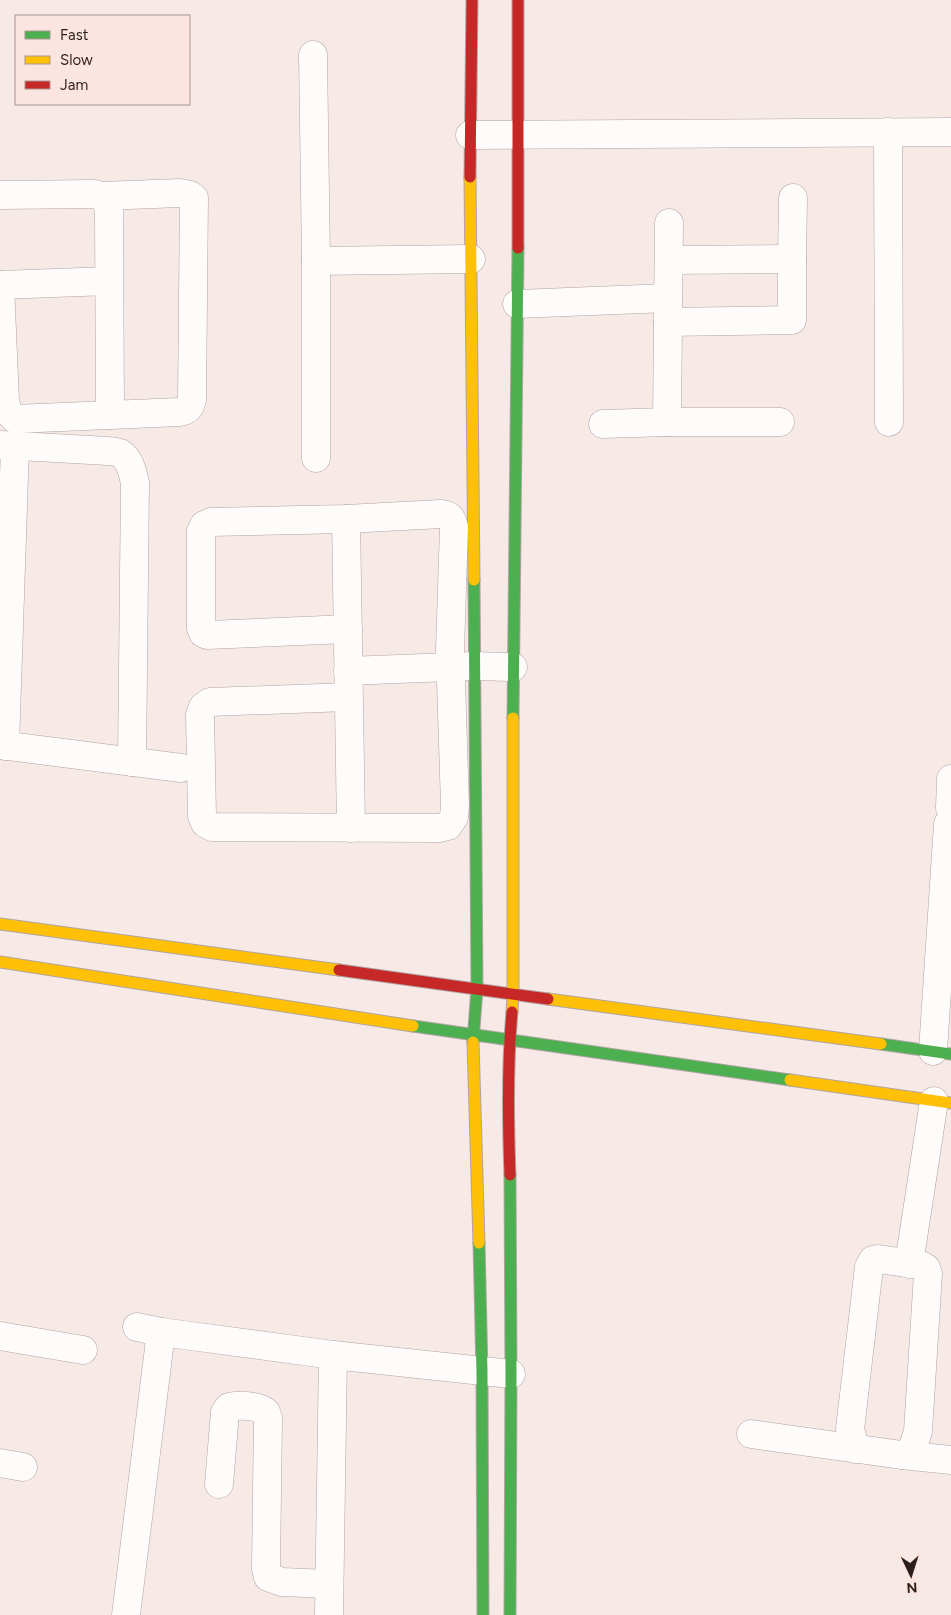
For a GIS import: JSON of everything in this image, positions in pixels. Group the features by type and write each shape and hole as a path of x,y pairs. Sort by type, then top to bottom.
{"street":[{"path":"472,0 471,259 462,658 454,817 448,826 440,828 212,827 205,823 202,816 200,715 203,707 210,702 354,674 462,658 513,667"},
{"path":"510,1615 511,1374 508,1098 512,994 518,0"},
{"path":"313,55 316,458"},
{"path":"888,132 889,422"},
{"path":"470,135 951,132"},
{"path":"0,195 95,194 103,196 180,193 194,198 192,400 190,407 180,412 15,419 8,412 5,402 0,285 109,281"},
{"path":"103,196 107,201 109,212 110,415"},
{"path":"517,304 668,310 792,320 793,198"},
{"path":"667,422 669,224"},
{"path":"316,261 471,259"},
{"path":"669,260 792,259"},
{"path":"603,424 780,422"},
{"path":"132,762 135,483 132,471 128,461 120,454 108,451 7,445 3,745 132,762 181,768"},
{"path":"348,629 207,635 203,633 201,628 201,531 204,525 212,522 346,519 441,514 448,515 453,520 462,658 477,988 473,1035 482,1372 483,1615"},
{"path":"346,519 348,629 354,674 351,828"},
{"path":"0,924 942,1053 951,779"},
{"path":"0,962 509,1041 943,1102 909,1264"},
{"path":"855,1449 850,1429 870,1263 878,1259 921,1265 926,1268 928,1274 918,1431 910,1452 902,1455"},
{"path":"126,1615 149,1330 333,1355 511,1374"},
{"path":"0,1336 83,1350"},
{"path":"329,1615 333,1355"},
{"path":"218,1484 225,1412 229,1407 236,1406 261,1408 266,1412 268,1418 266,1568 268,1577 282,1582 329,1584"},
{"path":"751,1434 951,1460"}],"traffic: fast":[{"path":"513,718 518,248"},
{"path":"473,1042 477,988 474,580"},
{"path":"413,1026 790,1080"},
{"path":"881,1044 951,1054"},
{"path":"510,1175 510,1615"},
{"path":"479,1243 482,1372 483,1615"}],"traffic: slow":[{"path":"470,177 474,580"},
{"path":"512,1012 513,718"},
{"path":"0,924 339,970"},
{"path":"0,962 413,1026"},
{"path":"548,999 881,1044"},
{"path":"473,1042 479,1243"},
{"path":"790,1080 951,1103"}],"traffic: jam":[{"path":"470,177 472,0"},
{"path":"518,0 518,248"},
{"path":"339,970 548,999"},
{"path":"510,1175 508,1094 512,1012"}]}
